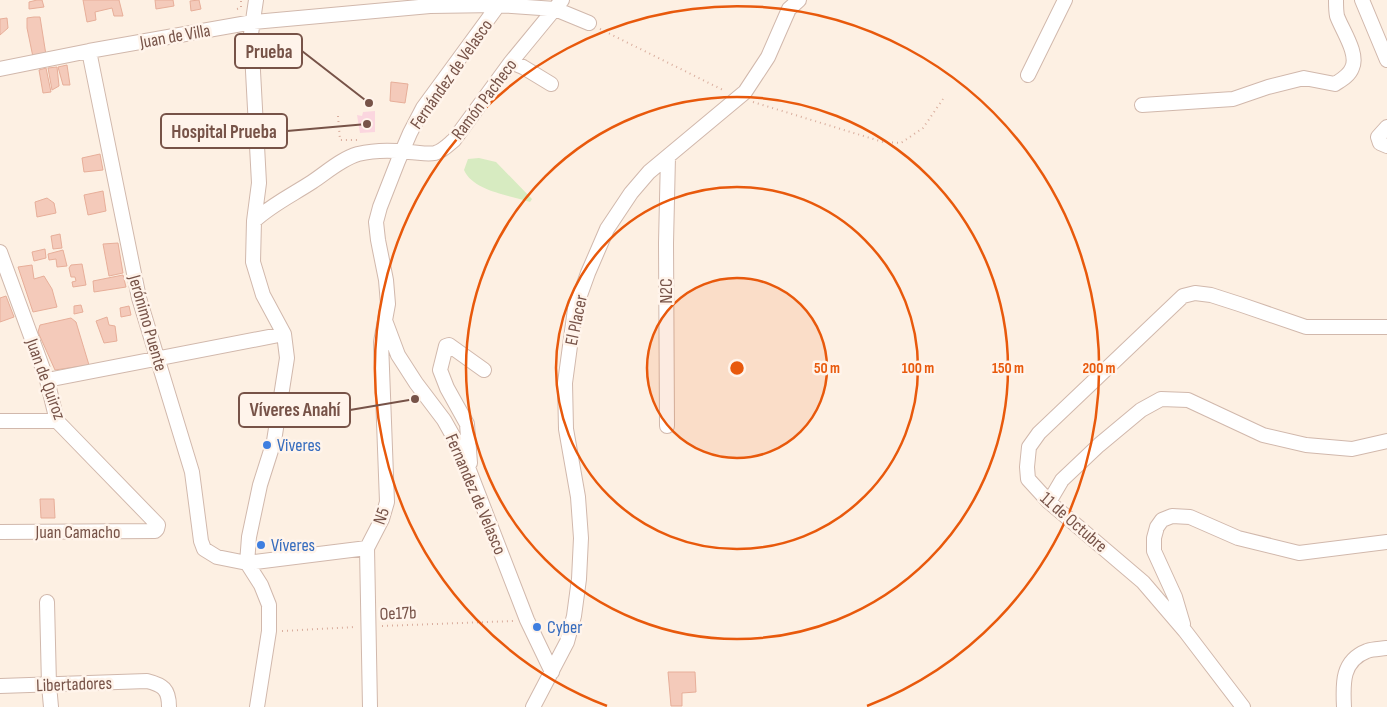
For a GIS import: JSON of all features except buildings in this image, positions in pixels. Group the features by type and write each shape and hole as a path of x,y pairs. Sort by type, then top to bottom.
{"street":[{"path":"256,0 250,34 259,183 254,221 253,262 264,296 284,334 286,358 274,441 260,485 249,537 247,563 261,585 269,606 270,631 257,707"},
{"name":"El Placer","path":"533,707 567,642 574,616 579,579 581,538 578,497 566,429 565,384 575,309 588,273 608,229 631,194 649,172 745,92 768,57 789,9 799,0"},
{"path":"1028,75 1065,0"},
{"path":"1142,105 1232,100 1268,87 1304,78 1335,84 1348,75 1354,62 1350,46 1337,14 1336,0"},
{"path":"1362,0 1387,60"},
{"name":"Juan de Villa","path":"0,69 253,22 430,3 558,5 588,23"},
{"name":"Fernández de Velasco","path":"386,323 388,304 386,280 376,222 380,206 402,151 423,108 500,3"},
{"name":"Ramón Pacheco","path":"254,221 267,209 312,182 340,162 356,154 402,151 426,154 445,148 454,140 511,62 558,5"},
{"name":"Jerónimo Puente","path":"90,51 139,298 192,472 201,541 204,549 217,557 247,563"},
{"path":"511,62 552,84"},
{"path":"1387,127 1378,137 1380,143 1387,146"},
{"name":"N2C","path":"666,426 668,156"},
{"name":"Juan de Quiroz","path":"0,252 47,380 57,421 156,522 157,529 155,531"},
{"name":"11 de Octubre","path":"1243,707 1185,631 1144,582 1049,502 1028,480 1029,447 1039,433 1182,296 1195,293 1210,295 1306,327 1387,327"},
{"name":"Fernandez de Velasco","path":"386,323 398,355 444,420 462,452 527,620 552,672"},
{"name":"N5","path":"370,707 367,548 382,519 387,502 381,342 386,323"},
{"path":"47,380 284,334"},
{"path":"470,473 467,424 447,388 440,370 446,346 449,345 484,370"},
{"path":"1049,502 1062,480 1099,445 1141,410 1161,399 1188,400 1264,435 1306,445 1352,449 1387,441"},
{"path":"0,421 57,421"},
{"path":"1185,631 1174,597 1154,551 1154,538 1157,527 1162,520 1172,516 1190,517 1238,538 1299,553 1387,542"},
{"name":"Juan Camacho","path":"0,532 155,531"},
{"path":"247,563 367,548"},
{"path":"47,602 51,707"},
{"path":"1344,707 1343,681 1352,663 1367,651 1387,648"},
{"name":"Libertadores","path":"0,686 147,681 160,684 165,688 169,707"}],"path":[{"path":"237,9 242,8 241,0"},
{"path":"884,142 901,143 923,128 943,99"},
{"path":"338,116 339,136"},
{"name":"Oe17b","path":"270,631 527,620"}],"shaded area":[{"path":"375,111 375,132 360,133 357,115 362,116 363,112"}],"green space":[{"path":"479,158 496,162 532,199 530,202 483,188 475,183 464,170 468,159"}],"place":[{"name":"Prueba","path":"369,103"},
{"name":"Hospital Prueba","path":"367,124"},
{"name":"Víveres Anahí","path":"415,399"},
{"name":"Viveres","path":"267,445"},
{"name":"Víveres","path":"261,545"},
{"name":"Cyber","path":"537,627"}]}
